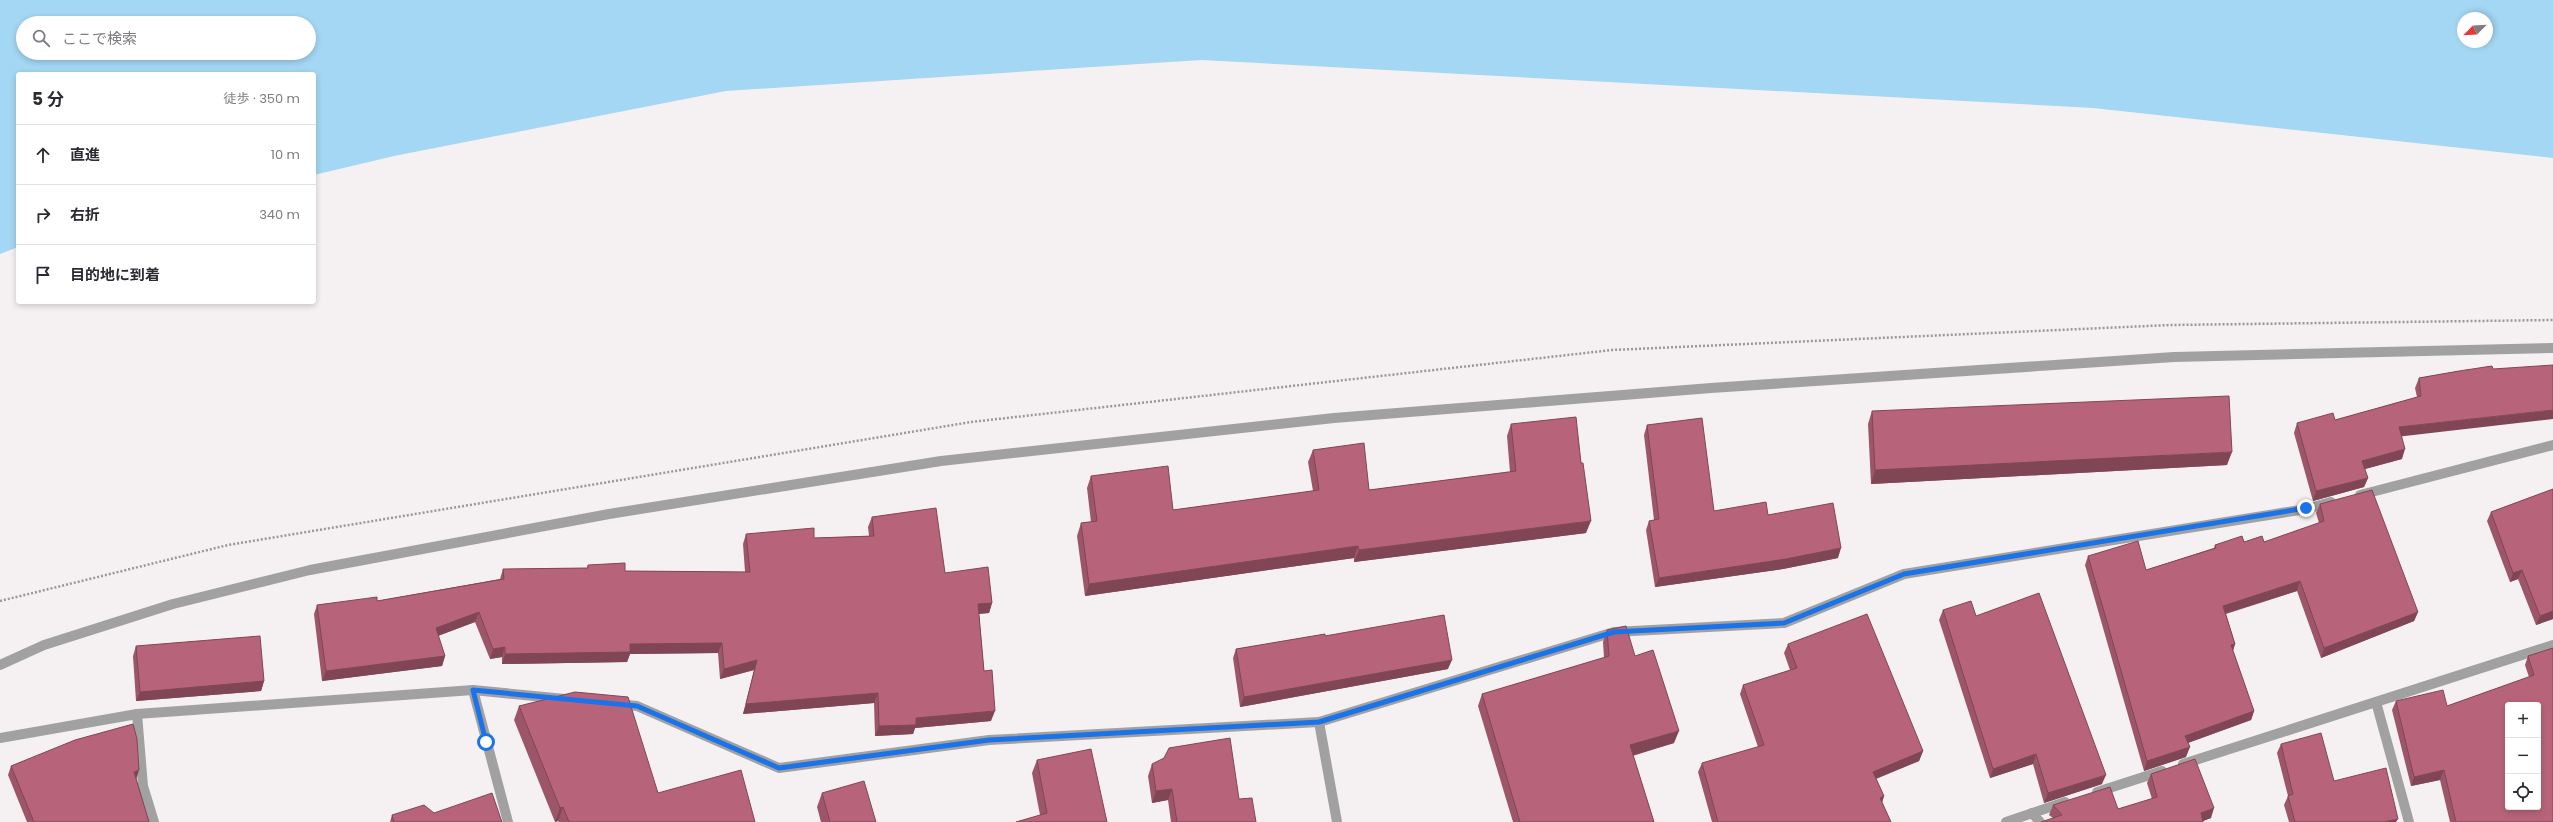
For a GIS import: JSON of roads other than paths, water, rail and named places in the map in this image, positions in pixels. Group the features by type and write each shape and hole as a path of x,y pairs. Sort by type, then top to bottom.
{"street":[{"path":"0,665 44,645 173,604 310,570 609,514 941,461 1334,418 1711,388 2174,358 2553,348"},
{"path":"606,703 637,706 779,768 989,740 1319,722 1614,632 1784,623 1904,574 2306,508 2553,446"},
{"path":"2006,822 2553,645"},
{"path":"473,690 508,822"},
{"path":"0,738 137,714 473,690 575,700"},
{"path":"2376,702 2409,822"},
{"path":"137,714 143,786 154,822"},
{"path":"1319,722 1337,822"},
{"path":"2032,813 2040,822"}],"water":[{"path":"0,0 2553,0 2553,158 2093,108 1201,60 726,91 394,156 316,175 316,72 16,72 16,248 0,254"}]}
